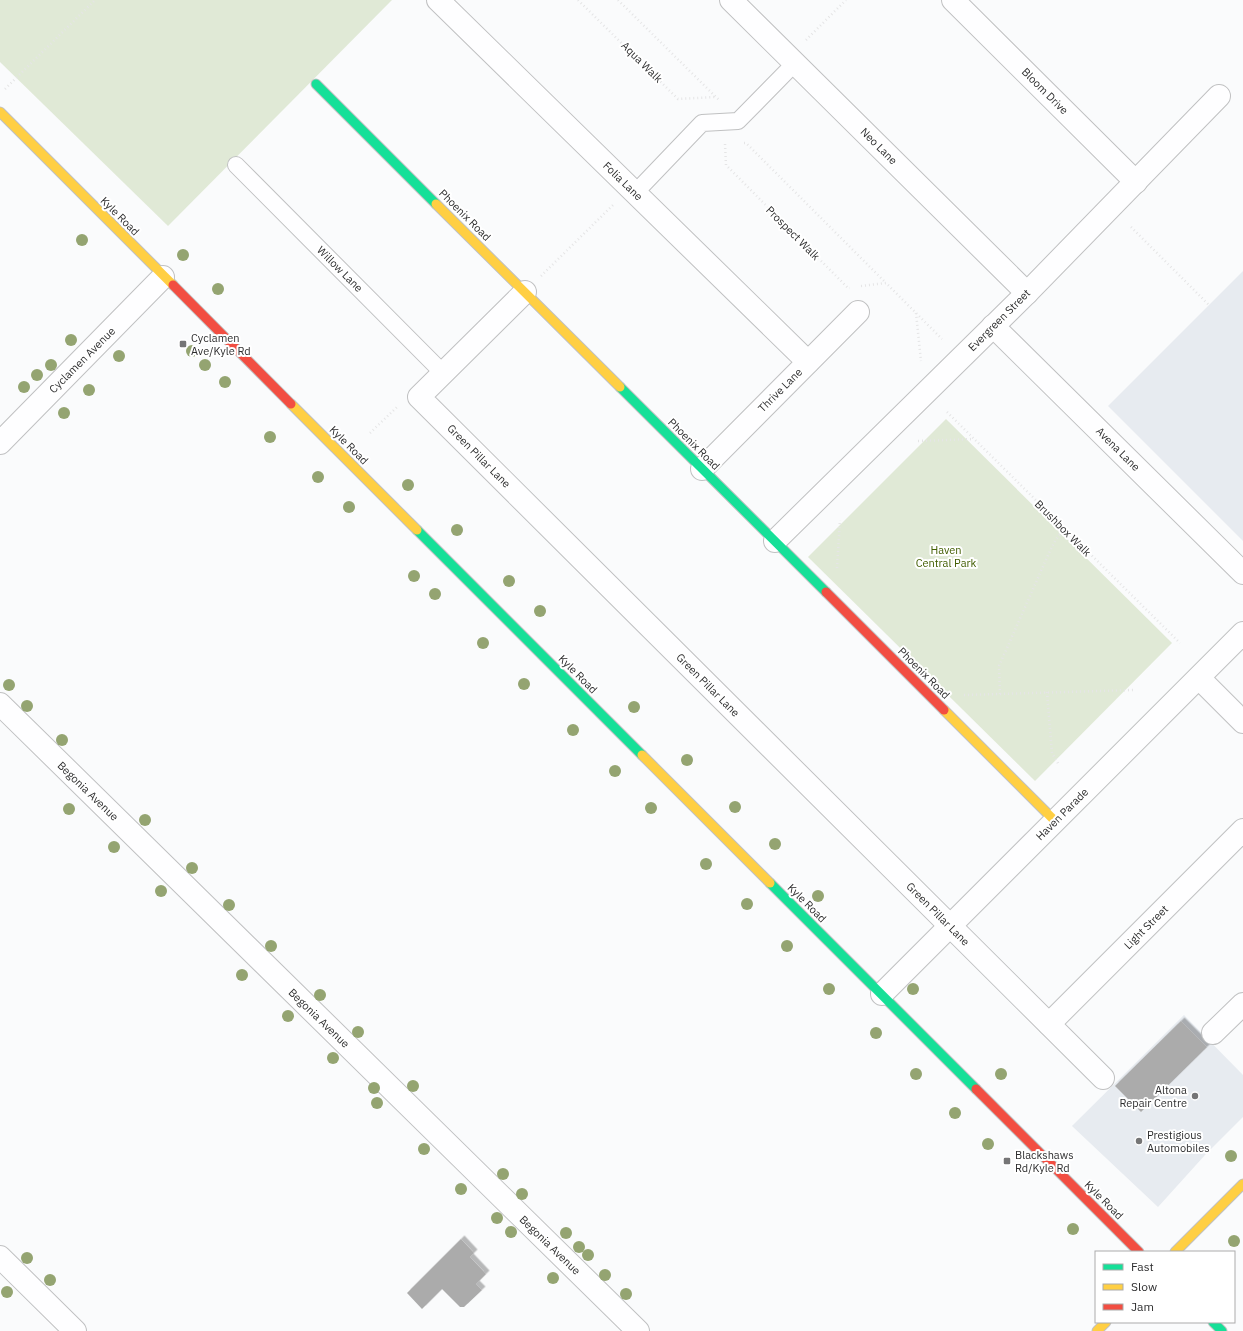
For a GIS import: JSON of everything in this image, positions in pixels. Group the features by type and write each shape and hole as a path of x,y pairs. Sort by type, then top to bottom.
{"street":[{"name":"Folia Lane","path":"438,0 808,362"},
{"name":"Neo Lane","path":"731,0 1027,293"},
{"name":"Bloom Drive","path":"953,0 1136,182"},
{"name":"Phoenix Road","path":"316,84 1055,821"},
{"name":"Evergreen Street","path":"775,541 1027,293 1219,96"},
{"name":"Kyle Road","path":"0,112 163,277 1138,1251"},
{"name":"Cyclamen Avenue","path":"0,443 163,277"},
{"path":"419,396 525,292"},
{"name":"Thrive Lane","path":"702,469 858,312"},
{"name":"Avena Lane","path":"993,326 1243,573"},
{"name":"Green Pillar Lane","path":"419,396 1103,1078"},
{"name":"Haven Parade","path":"882,994 1243,633"},
{"path":"1199,678 1243,722"},
{"name":"Begonia Avenue","path":"0,704 638,1331"},
{"name":"Light Street","path":"1049,1024 1243,830"},
{"path":"1213,1033 1243,1004"},
{"path":"1176,1251 1243,1184"},
{"path":"0,1257 75,1331"},
{"path":"1097,1331 1105,1323"},
{"path":"1214,1323 1222,1331"}],"lane":[{"path":"633,190 702,123 738,121 792,60"},
{"name":"Willow Lane","path":"236,166 443,373"}],"path":[{"path":"0,93 95,0"},
{"name":"Aqua Walk","path":"578,0 678,99 716,97"},
{"path":"618,0 723,104 724,122"},
{"path":"792,60 846,0"},
{"name":"Prospect Walk","path":"732,143 725,143 726,165 848,288 886,282"},
{"path":"739,143 746,143 942,339"},
{"path":"525,292 633,190"},
{"path":"1131,227 1209,304"},
{"path":"916,312 921,361"},
{"path":"370,433 407,396 419,396"},
{"name":"Brushbox Walk","path":"947,412 1180,643"},
{"path":"918,441 974,439"},
{"path":"833,564 837,568 840,520"},
{"path":"1000,694 999,666 1049,553 1055,541 1065,529"},
{"path":"964,695 1134,690"},
{"path":"1047,692 1052,753 1059,765"}],"shaded area":[{"path":"1243,271 1243,541 1108,406"},
{"path":"1184,1015 1243,1075 1243,1117 1205,1155 1158,1207 1072,1126"}],"green space":[{"path":"0,0 392,0 168,226 0,62"},
{"name":"Haven Central Park","path":"946,419 1172,643 1035,781 808,557"}],"building":[{"path":"1181,1021 1207,1047 1141,1112 1115,1086"},
{"path":"461,1239 474,1253 470,1257 486,1274 476,1284 482,1290 464,1307 460,1307 442,1289 422,1309 407,1293"}],"traffic: fast":[{"path":"316,84 436,204"},
{"path":"620,387 826,592"},
{"path":"417,530 642,755"},
{"path":"770,883 976,1089"},
{"path":"1214,1323 1222,1331"}],"traffic: slow":[{"path":"0,112 173,285"},
{"path":"436,204 620,387"},
{"path":"291,404 417,530"},
{"path":"944,710 1055,821"},
{"path":"642,755 770,883"},
{"path":"1176,1251 1243,1184"},
{"path":"1097,1331 1105,1323"}],"traffic: jam":[{"path":"173,285 291,404"},
{"path":"826,592 944,710"},
{"path":"976,1089 1138,1251"}],"place":[{"name":"Cyclamen Ave/Kyle Rd","path":"183,344"},
{"name":"Altona Repair Centre","path":"1195,1096"},
{"name":"Prestigious Automobiles","path":"1139,1141"},
{"name":"Blackshaws Rd/Kyle Rd","path":"1007,1161"}]}
